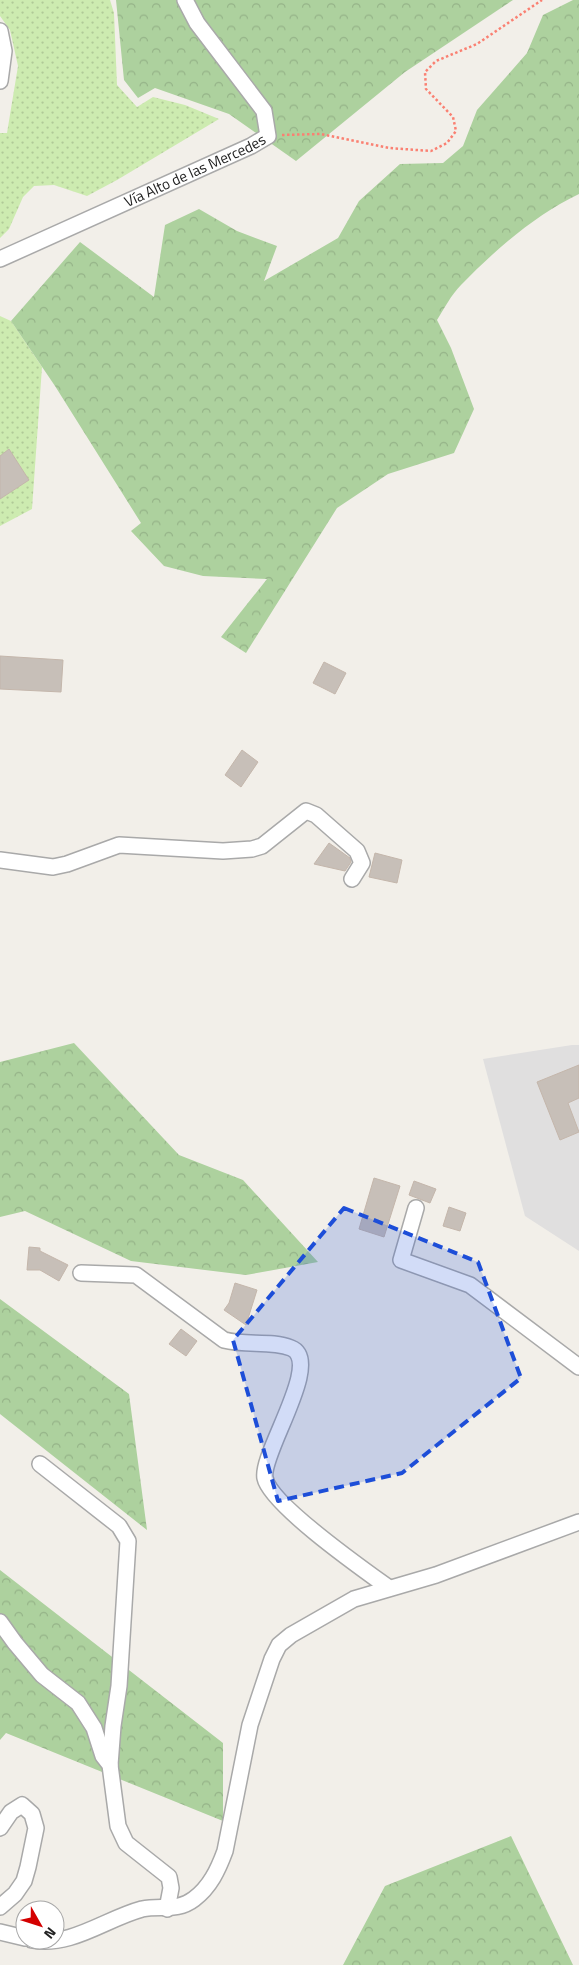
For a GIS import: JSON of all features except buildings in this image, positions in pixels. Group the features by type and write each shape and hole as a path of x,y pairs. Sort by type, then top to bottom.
{"street":[{"name":"Vía Alto de las Mercedes","path":"0,259 251,146 268,136 264,110 197,23 185,0"},
{"path":"0,31 4,50 0,80"},
{"path":"0,860 53,867 67,864 119,845 223,851 252,849 262,846 306,811 316,815 358,851 362,863 352,880"},
{"path":"416,1208 401,1260 470,1285 579,1367"},
{"path":"82,1273 136,1275 224,1340 234,1343 281,1345 294,1349 300,1358 298,1382 265,1468 268,1485 294,1513 343,1554 389,1588"},
{"path":"40,1464 119,1526 128,1541 120,1677 110,1765 118,1826 126,1843 169,1877 171,1888 167,1909"},
{"path":"65,1939 143,1909 167,1909 182,1906 193,1900 204,1890 218,1871 225,1851 250,1725 272,1659 279,1645 291,1635 354,1599 436,1575 579,1522"},
{"path":"0,1622 15,1644 42,1675 78,1702 94,1728 103,1756 110,1765"},
{"path":"0,1828 11,1812 22,1805 32,1814 36,1828 24,1881 15,1894 0,1907"},
{"path":"0,1932 15,1936"}],"path":[{"path":"268,136 321,134 389,148 431,150 439,147 447,143 456,131 453,117 426,89 425,72 436,62 477,44 542,0"}],"highlighted area":[{"path":"344,1208 478,1262 521,1378 402,1473 278,1501 233,1340"}],"shaded area":[{"path":"579,1045 579,1251 525,1216 483,1059"}],"green space":[{"path":"0,0 110,0 114,13 117,85 137,107 153,97 185,105 219,119 87,196 54,185 34,186 23,197 9,229 0,238 0,133 7,133 18,66 10,30 0,16"},
{"path":"116,0 513,0 405,72 296,161 229,114 155,88 138,98 124,80"},
{"path":"573,0 579,0 579,194 547,212 502,246 457,289 437,320 451,348 474,409 454,453 388,474 337,508 246,653 221,637 267,579 203,576 164,566 131,531 141,523 55,386 11,321 80,242 154,297 165,225 199,209 237,231 277,246 264,281 338,238 359,201 400,164 443,163 463,146 477,110 527,53 543,15"},
{"path":"0,316 11,321 42,367 32,509 0,526"},
{"path":"74,1043 179,1155 243,1180 318,1262 246,1275 131,1261 25,1211 0,1217 0,1062"},
{"path":"0,1299 129,1394 147,1530 0,1414"},
{"path":"0,1570 223,1743 223,1821 6,1733 0,1740"},
{"path":"511,1836 573,1965 343,1965 385,1886"}]}
